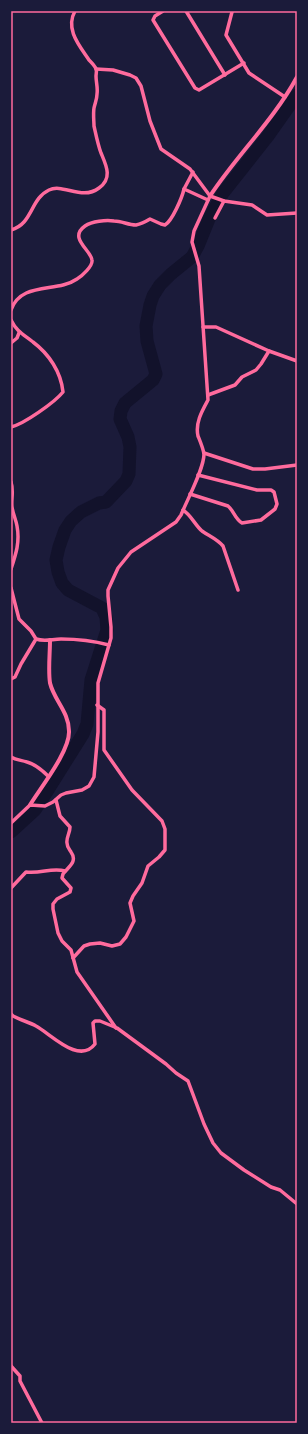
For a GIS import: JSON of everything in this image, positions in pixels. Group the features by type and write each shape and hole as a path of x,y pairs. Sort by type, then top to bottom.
{"street":[{"path":"11,230 19,228 26,222 41,196 48,190 58,188 73,192 90,192 99,188 106,181 108,176 94,119 93,110 97,93 96,69 74,36 71,22 75,11"},
{"path":"163,11 155,16 153,20 195,88 199,90 244,64"},
{"path":"186,11 225,75"},
{"path":"232,11 226,34 244,64 249,72 285,97"},
{"path":"96,69 113,70 136,78 141,86 150,121 161,149 190,169 211,198"},
{"path":"30,805 45,806 66,792 82,790 89,786 94,777 98,732 98,683 109,645 111,627 108,590 116,572 131,552 176,522 183,510 202,464 204,453 197,429 199,417 208,400 208,395 199,266 192,242 194,232 211,198 285,97 297,77"},
{"path":"11,310 17,299 25,294 44,287 65,285 77,279 86,270 92,263 92,259 80,240 79,234 84,227 96,222 112,221 138,224 150,219 165,225 170,220 182,198 184,190 193,172"},
{"path":"184,190 224,201 252,205 267,215 297,213"},
{"path":"215,218 224,201"},
{"path":"11,320 19,333 42,349 50,359 57,370 63,392 59,397 30,418 11,427"},
{"path":"203,327 216,327 269,351 297,361"},
{"path":"11,344 17,338 19,333"},
{"path":"208,395 235,385 242,377 256,370 269,351"},
{"path":"204,453 253,469 297,465"},
{"path":"190,494 228,506 232,509 238,521 242,523 261,520 275,509 277,504 274,492 271,490 257,490 198,475"},
{"path":"11,482 13,494 12,508 17,525 19,540 11,569"},
{"path":"183,510 187,512 200,529 220,542 223,546 238,590"},
{"path":"11,588 19,619 32,631 36,639"},
{"path":"36,639 75,640 109,645"},
{"path":"11,679 15,677 36,639"},
{"path":"11,823 30,805 63,754 70,732 68,719 50,684 50,640"},
{"path":"73,958 84,946 90,944 100,944 112,946 120,944 126,937 134,921 130,903 132,896 142,883 148,866 159,858 165,850 165,829 162,821 132,790 104,750 104,710 97,705"},
{"path":"11,757 16,760 33,764 48,776"},
{"path":"56,800 60,816 70,827 67,842 74,859 72,864 62,874 62,878 70,888 70,892 57,899 53,904 52,909 58,933 62,941 71,950 77,972 117,1028"},
{"path":"11,888 26,872 36,873 58,869 65,871"},
{"path":"11,1014 37,1026 72,1050 80,1051 92,1048 95,1044 93,1023 95,1021 100,1021 117,1028 188,1081 204,1124 213,1143 221,1153 271,1187 280,1190 297,1204"},
{"path":"11,1366 20,1376 20,1381 42,1423"}],"waterway":[{"path":"11,832 35,810 83,734 87,724 91,680 107,630 106,617 102,608 68,590 62,583 56,560 65,530 71,521 81,512 99,503 106,502 126,481 129,474 130,447 128,437 120,419 121,411 125,403 153,380 156,374 147,341 146,326 153,296 160,285 192,257 209,219 223,193 268,136 297,95"}]}
